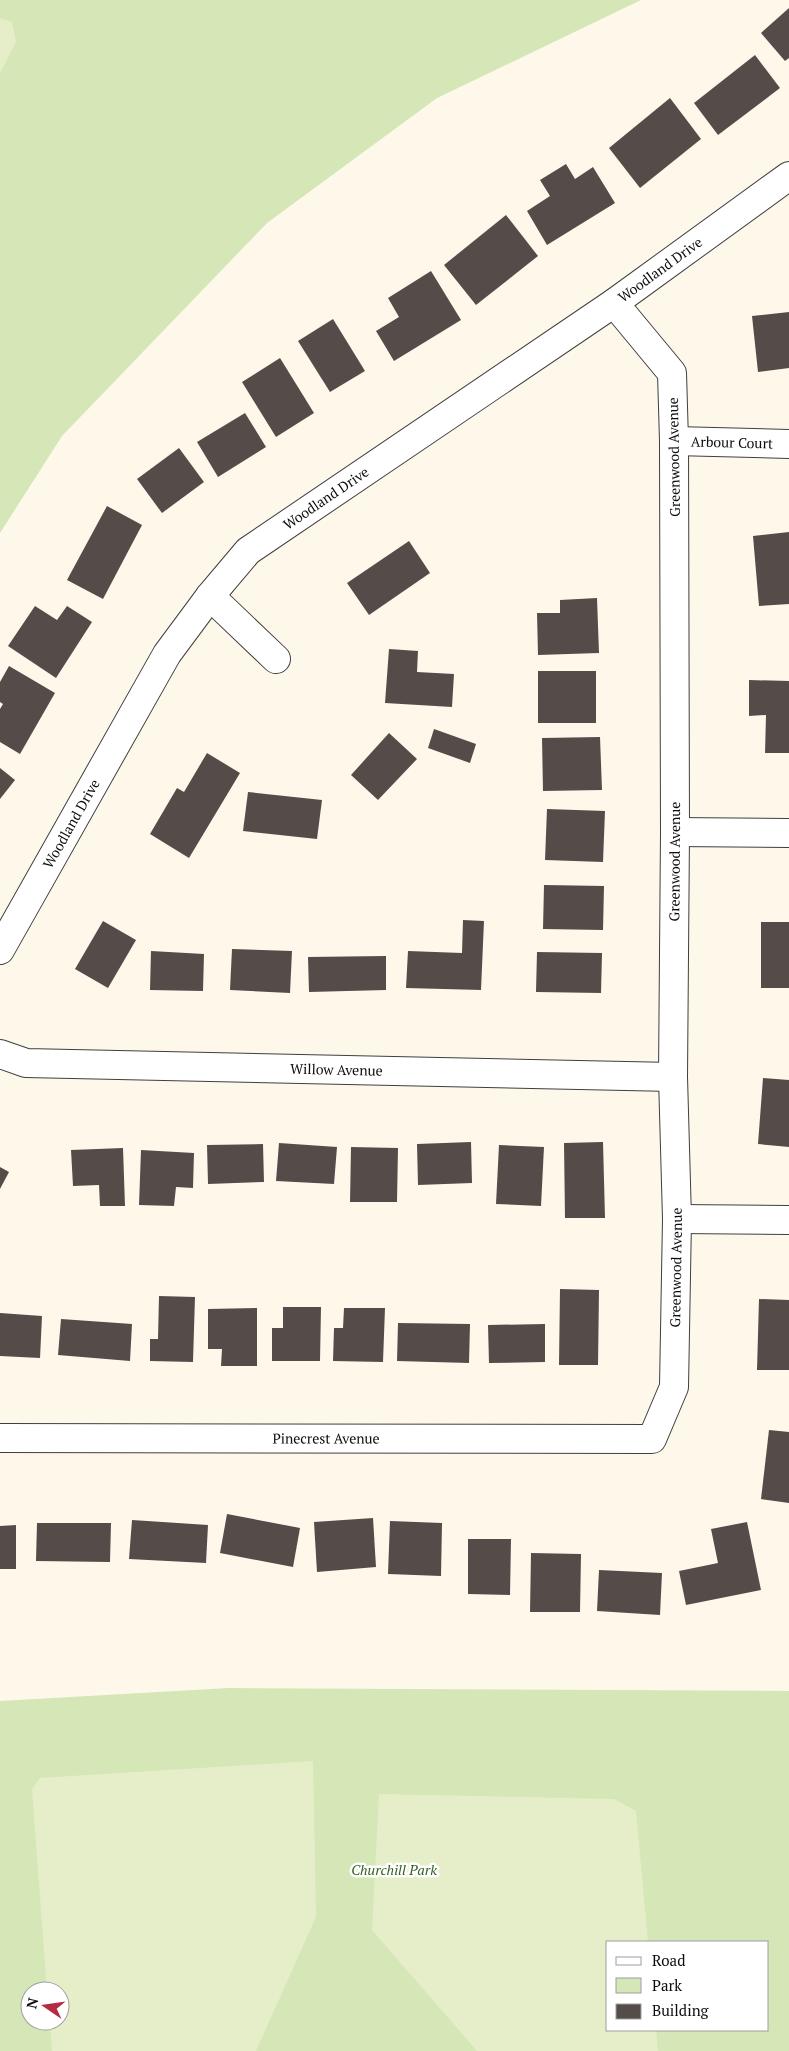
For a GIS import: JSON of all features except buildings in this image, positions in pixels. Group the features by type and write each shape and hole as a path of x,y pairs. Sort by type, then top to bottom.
{"street":[{"name":"Woodland Drive","path":"0,950 167,654 210,596 248,551 614,302 789,176"},
{"name":"Greenwood Avenue","path":"614,302 672,373 674,441 675,832 673,1076 676,1219 674,1388 652,1439"},
{"name":"Arbour Court","path":"674,441 789,444"},
{"path":"210,596 276,659"},
{"path":"675,832 789,833"},
{"name":"Willow Avenue","path":"0,1054 26,1063 673,1076"},
{"path":"676,1219 789,1220"},
{"name":"Pinecrest Avenue","path":"0,1438 652,1439"}],"green space":[{"path":"0,0 641,0 437,98 267,223 62,436 0,533"},
{"path":"0,18 12,22 16,42 0,73"},
{"name":"Churchill Park","path":"229,1688 789,1691 789,2051 0,2051 0,1701"},
{"path":"313,1761 316,1917 256,2051 52,2051 51,2031 70,2031 70,1981 46,1981 32,1789 40,1778"},
{"path":"379,1794 614,1799 636,1811 648,1941 606,1941 606,2031 656,2031 658,2051 477,2051 372,1930"}]}
